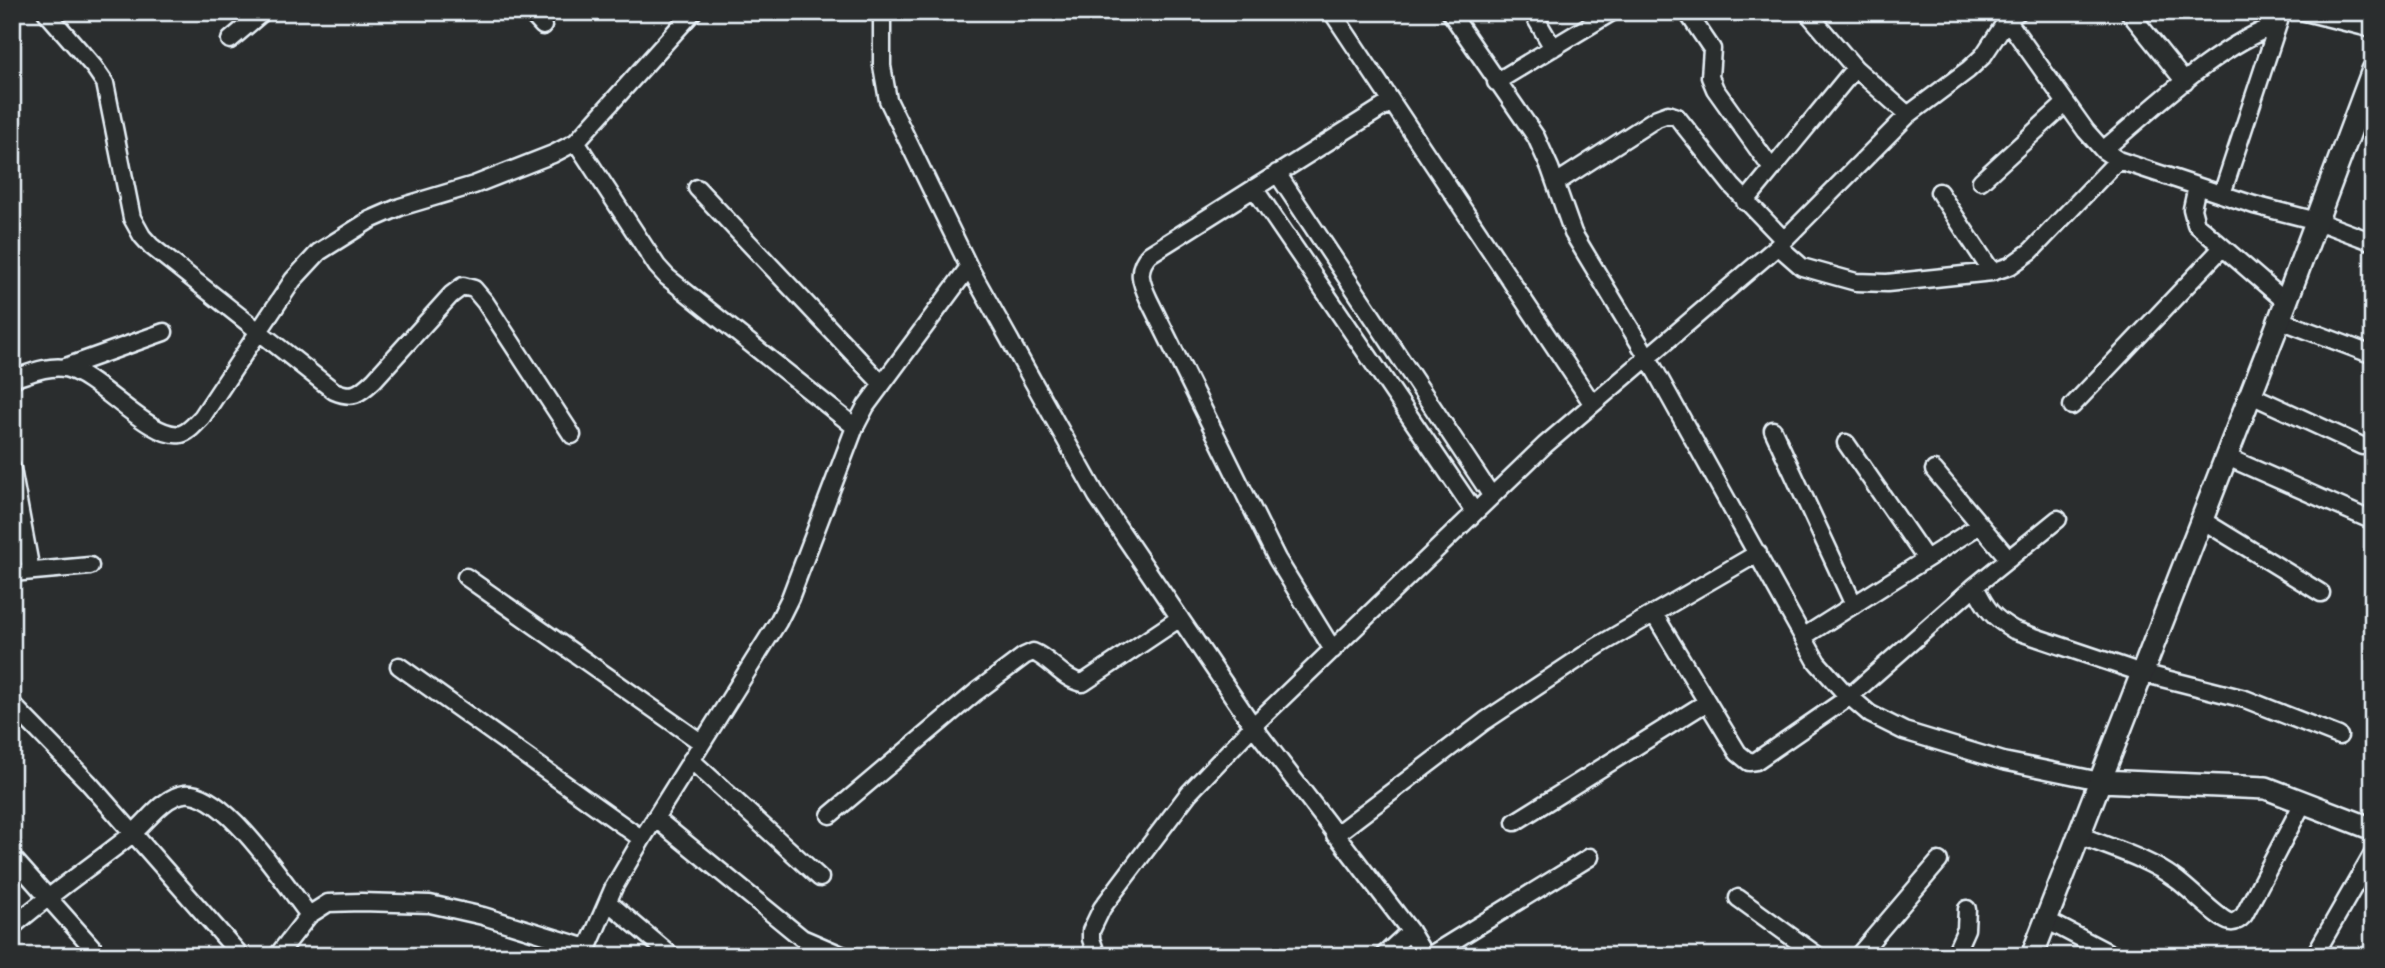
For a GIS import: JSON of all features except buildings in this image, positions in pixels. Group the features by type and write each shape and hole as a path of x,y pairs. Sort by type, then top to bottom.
{"street":[{"path":"46,12 105,83 132,218 151,246 334,391 346,396 360,393 374,380 451,295 463,286 474,289 572,435"},
{"path":"230,40 262,12"},
{"path":"530,12 543,26"},
{"path":"62,368 88,380 152,426 169,434 183,434 202,417 293,280 319,252 370,220 400,207 474,185 553,154 576,142 693,12"},
{"path":"881,12 882,66 888,100 969,267 1097,496 1253,726 1427,956 1590,856"},
{"path":"1332,12 1592,403"},
{"path":"1450,12 1536,137 1556,183 1573,233 1647,356 1817,662 1849,697 1870,714 1904,731 2003,761 2100,781 2266,788 2371,824"},
{"path":"1532,12 1553,48"},
{"path":"1496,82 1612,12"},
{"path":"1687,12 1712,49 1710,76 1715,89 1772,169"},
{"path":"1807,12 1855,68 1908,115"},
{"path":"2129,12 2185,82"},
{"path":"2305,12 2373,29"},
{"path":"1097,956 1091,931 1102,908 1189,793 1253,726 1491,495 1592,403 1781,243 1908,115 1955,81 1983,56 2008,15 2066,103 2103,150 2118,160 2317,221 2373,242"},
{"path":"2103,150 2185,82 2241,41 2279,19"},
{"path":"2222,194 2279,19"},
{"path":"1745,202 1855,68"},
{"path":"2032,956 2251,395 2373,70"},
{"path":"1333,650 1277,559 1141,283 1140,270 1150,254 1391,102"},
{"path":"1981,181 2066,103"},
{"path":"1556,183 1657,118 1668,114 1686,126 1745,202 1802,267 1856,282 1887,283 1992,272 2010,266 2031,251 2118,160"},
{"path":"576,142 667,277 855,428"},
{"path":"1277,173 1491,495"},
{"path":"2197,186 2192,217 2201,231 2222,248 2283,311 2373,355"},
{"path":"697,188 882,384"},
{"path":"1254,188 1474,511"},
{"path":"1939,192 1992,272"},
{"path":"2072,405 2222,248"},
{"path":"277,956 309,915 328,903 361,902 429,904 483,916 585,952 642,839 790,598 855,428 866,406 969,267"},
{"path":"1342,317 1363,302"},
{"path":"12,379 43,370 62,368 164,332"},
{"path":"2251,395 2362,446"},
{"path":"1773,430 1854,604"},
{"path":"1846,443 1926,559"},
{"path":"2227,457 2373,521"},
{"path":"12,469 31,571"},
{"path":"1934,470 2009,559"},
{"path":"1654,614 1738,753 1749,762 1756,761 1849,697 1975,586 2058,519"},
{"path":"2202,520 2321,593"},
{"path":"1803,637 1980,524"},
{"path":"1335,835 1485,721 1598,646 1758,553"},
{"path":"12,573 90,566"},
{"path":"466,577 702,743"},
{"path":"1975,586 1987,611 2014,630 2142,673 2245,699 2339,736"},
{"path":"830,816 976,692 1024,656 1033,652 1041,655 1067,677 1083,683 1180,618"},
{"path":"399,666 642,839"},
{"path":"1515,822 1707,702"},
{"path":"12,704 88,782 241,956"},
{"path":"691,760 820,878"},
{"path":"12,927 47,897 133,834 163,804 179,795 192,794 214,805 240,827 309,915"},
{"path":"2079,835 2157,867 2189,888 2222,918 2230,922 2237,921 2244,915 2304,802"},
{"path":"655,818 802,938 844,956"},
{"path":"2314,956 2373,853"},
{"path":"12,858 100,956"},
{"path":"1858,956 1939,861"},
{"path":"1738,898 1818,956"},
{"path":"608,902 672,956"},
{"path":"1954,956 1966,929 1968,909"},
{"path":"2046,920 2115,956"},
{"path":"1383,956 1410,931"}]}
